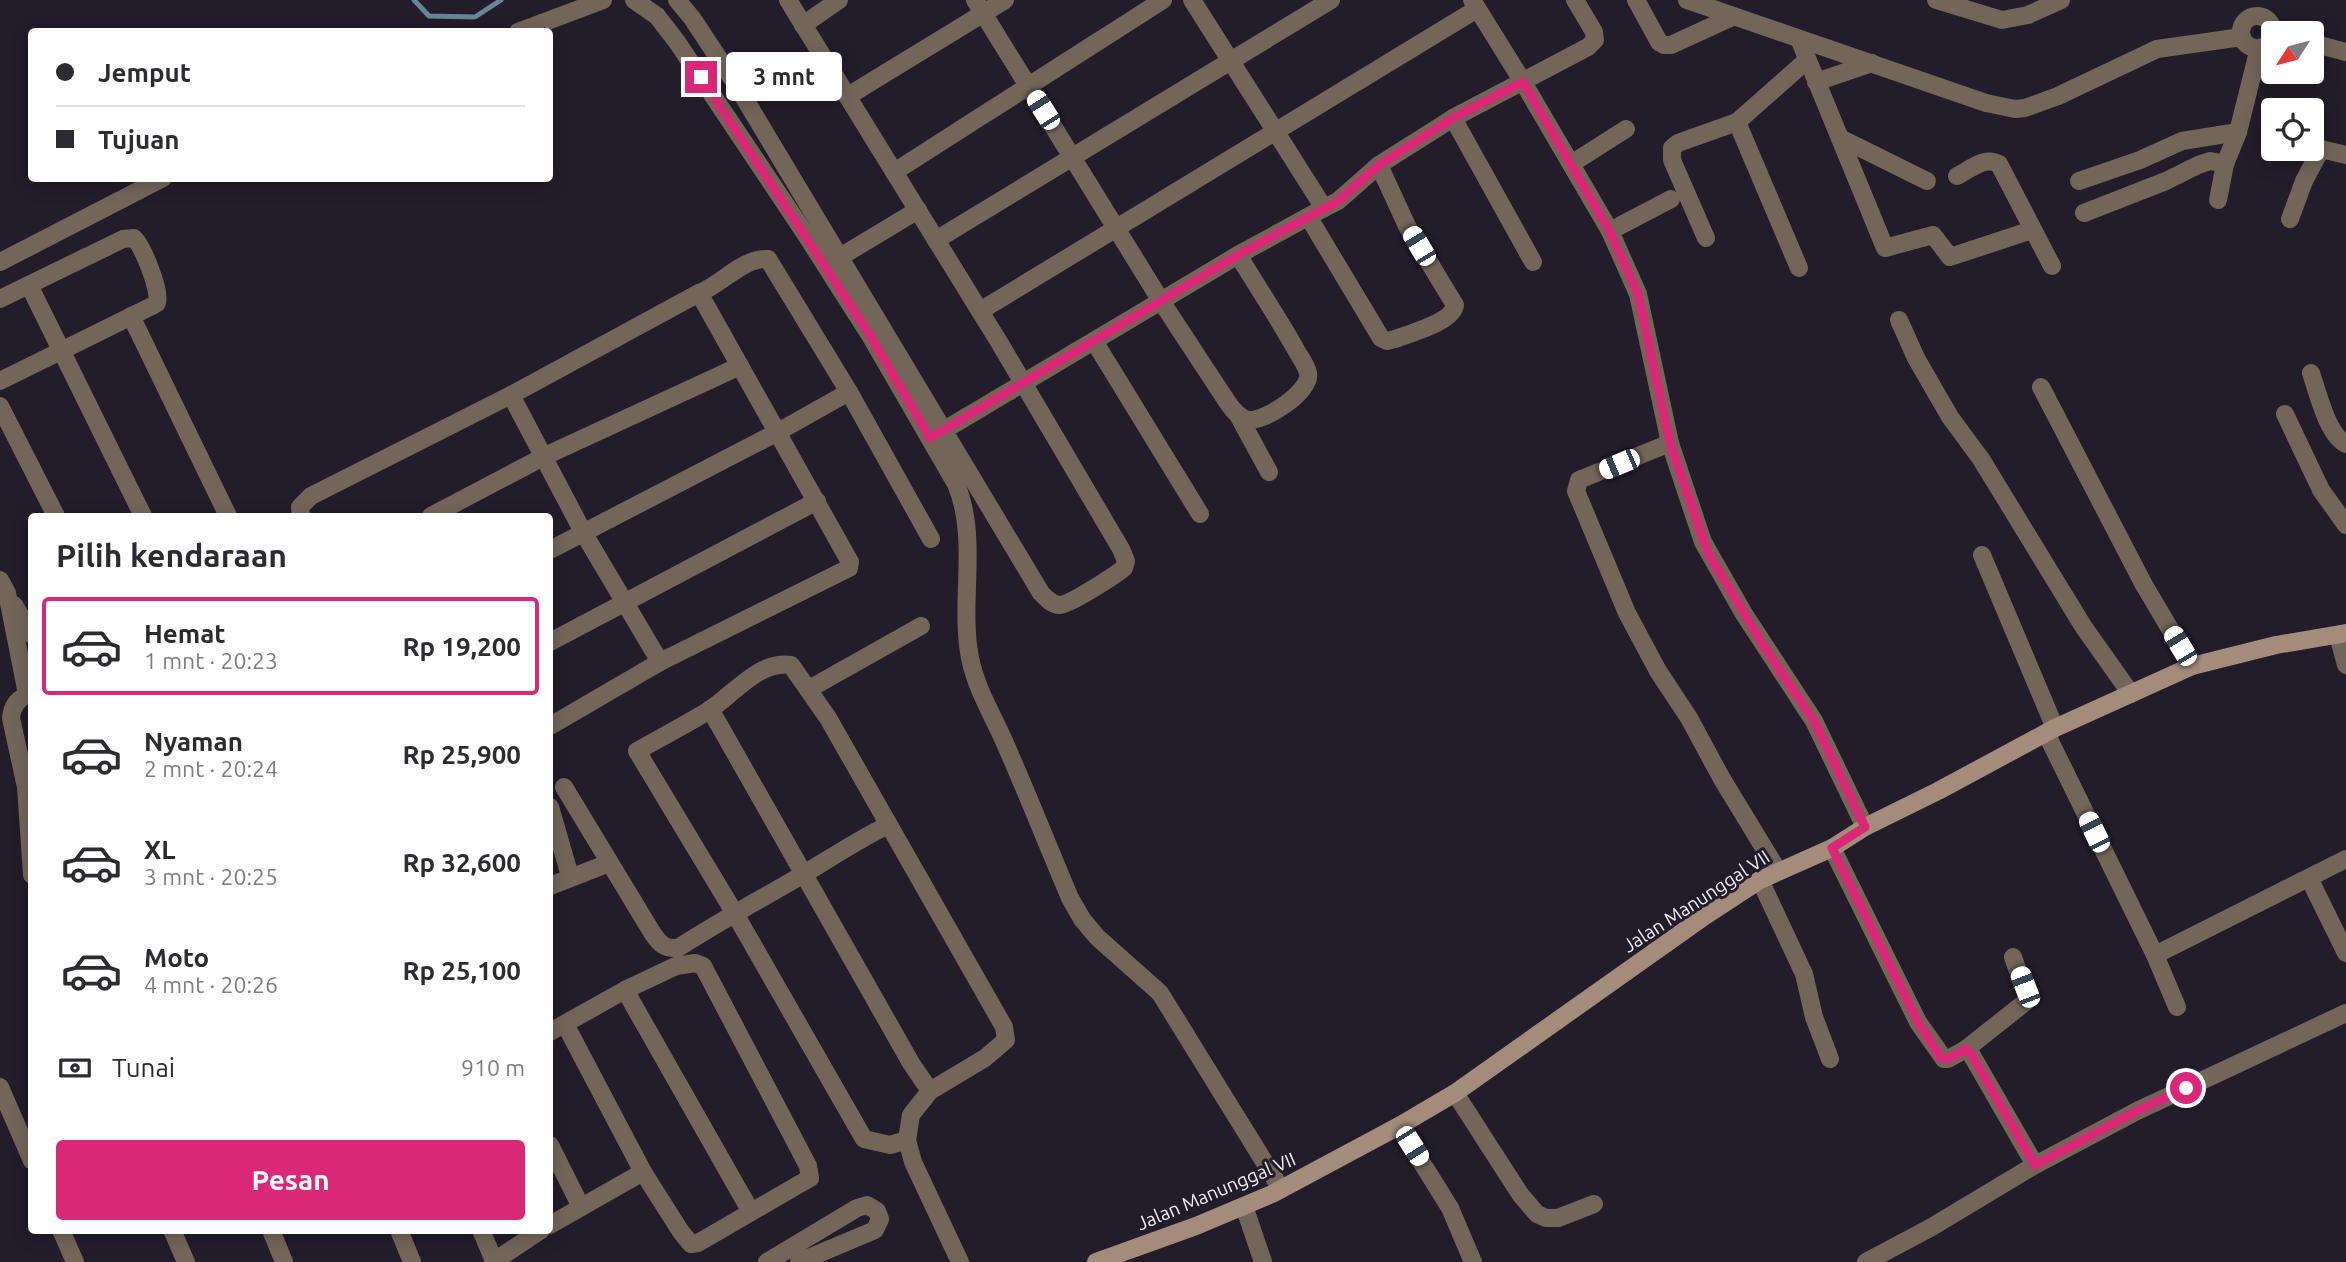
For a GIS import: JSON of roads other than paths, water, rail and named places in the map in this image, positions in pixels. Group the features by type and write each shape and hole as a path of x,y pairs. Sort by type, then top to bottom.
{"street":[{"path":"529,28 603,0"},
{"path":"634,0 657,16 677,42 1041,593 1051,603 1060,605 1124,568 1126,561 1121,549 980,311 788,0"},
{"path":"677,0 737,86 840,257 937,434 964,501 966,617 970,657 978,686 1003,738 1070,898 1097,937 1160,993 1281,1189"},
{"path":"803,25 839,0"},
{"path":"848,96 979,6 1005,0"},
{"path":"894,172 1163,0"},
{"path":"1192,0 1324,208"},
{"path":"936,240 1331,0"},
{"path":"937,434 1238,255 1338,201 1379,165 1453,118 1588,47 1595,40 1594,32 1574,0"},
{"path":"1636,0 1659,42 1665,46 1732,17"},
{"path":"1687,0 1986,103 2015,109 2058,96 2157,50 2242,37"},
{"path":"1947,2 2002,20 2028,15 2061,0"},
{"path":"980,311 1277,132 1474,4 1523,82 1610,232 1638,294 1670,443 1708,553 1763,645 1814,721 1865,827"},
{"path":"979,6 1161,301 1238,415 1269,471"},
{"path":"2218,200 2225,164 2238,132 2259,48 2251,47 2242,37 2241,27 2253,8 2268,21"},
{"path":"1800,41 1885,248 1933,235 1950,257 2032,230"},
{"path":"2324,46 2346,52"},
{"path":"1706,238 1672,160 1672,148 1678,143 1737,122 1807,60"},
{"path":"1816,82 1872,63"},
{"path":"1453,118 1533,262"},
{"path":"1737,122 1799,268"},
{"path":"1571,164 1626,129"},
{"path":"2078,181 2140,160 2182,141 2238,132"},
{"path":"1840,138 1927,180"},
{"path":"2324,147 2346,155"},
{"path":"1957,176 1983,161 1999,164 2052,266"},
{"path":"2084,213 2166,181 2198,165 2210,161 2225,164"},
{"path":"2290,219 2311,161"},
{"path":"1309,218 1381,338 1387,341 1395,339 1447,318 1454,311 1455,305 1407,226 1379,165"},
{"path":"0,262 155,182"},
{"path":"1610,232 1671,199"},
{"path":"840,257 918,210"},
{"path":"0,299 123,239 134,238 140,245 159,293 157,303 0,381"},
{"path":"1238,255 1289,336 1308,374 1307,383 1300,392 1273,412 1258,420 1246,420 1238,415"},
{"path":"301,513 300,507 311,496 511,395 707,290 722,278 760,259 768,259 849,392 932,539"},
{"path":"29,285 142,513"},
{"path":"553,724 660,662 849,568 850,562 817,501 776,433 699,293"},
{"path":"131,316 227,513"},
{"path":"1899,320 1916,358 1950,417 1981,459 2083,626 2131,694"},
{"path":"1094,341 1200,514"},
{"path":"437,513 545,456 740,366"},
{"path":"2311,373 2323,410 2338,439 2346,444"},
{"path":"2041,387 2144,585 2192,666"},
{"path":"553,548 776,433 849,392"},
{"path":"511,395 583,532 660,662"},
{"path":"0,407 55,513"},
{"path":"2285,414 2321,490 2346,525"},
{"path":"1670,443 1579,480 1576,491 1627,613 1658,671 1689,718 1722,779 1778,871"},
{"path":"553,640 817,501"},
{"path":"1982,555 2050,731 2177,1007"},
{"path":"3,587 28,628"},
{"path":"3,587 28,690"},
{"path":"809,689 921,626"},
{"path":"2342,634 2346,665"},
{"name":"Jalan Manunggal VII","path":"1097,1262 1244,1206 1399,1126 1455,1093 1760,880 1832,848 1865,827 2050,731 2192,666 2276,645 2342,634"},
{"path":"907,1140 890,1145 864,1139 734,912 637,751 710,709 734,690 779,663 791,665 828,718 1003,1027 1006,1040 995,1051 930,1091 911,1115 907,1140 913,1162 960,1262"},
{"path":"28,695 17,701 11,718 28,782"},
{"path":"710,709 901,1045 930,1091"},
{"path":"564,787 653,934 659,943 668,949 678,948 734,912 888,825"},
{"path":"553,817 570,876"},
{"path":"1832,848 1888,965 1918,1022 1940,1055 1948,1059 1966,1049 2028,1000 2013,957"},
{"path":"2155,955 2346,859"},
{"path":"553,884 609,863"},
{"path":"2309,878 2346,953"},
{"path":"1760,880 1804,974 1814,1017 1830,1059"},
{"path":"695,963 702,966 808,1166 810,1174 807,1181 698,1243 691,1244 643,1172 557,1028 625,990 676,966 695,963"},
{"path":"625,990 751,1212"},
{"path":"1866,1262 1930,1228 2035,1165 2137,1111 2346,1013"},
{"path":"1966,1049 2035,1165"},
{"path":"0,1087 28,1152"},
{"path":"1455,1093 1520,1194 1537,1214 1546,1219 1558,1218 1594,1204"},
{"path":"1399,1126 1450,1208 1473,1262"},
{"path":"553,1151 580,1205"},
{"path":"553,1223 580,1205 643,1172"},
{"path":"767,1262 857,1208 867,1205 877,1211 880,1219 875,1230 808,1260"},
{"path":"1244,1206 1264,1262"},
{"path":"63,1234 75,1262"},
{"path":"174,1234 186,1262"},
{"path":"273,1234 284,1262"},
{"path":"401,1234 412,1262"},
{"path":"482,1234 493,1262 535,1234"}],"waterway":[{"path":"414,0 429,16 475,17 501,0"}]}
